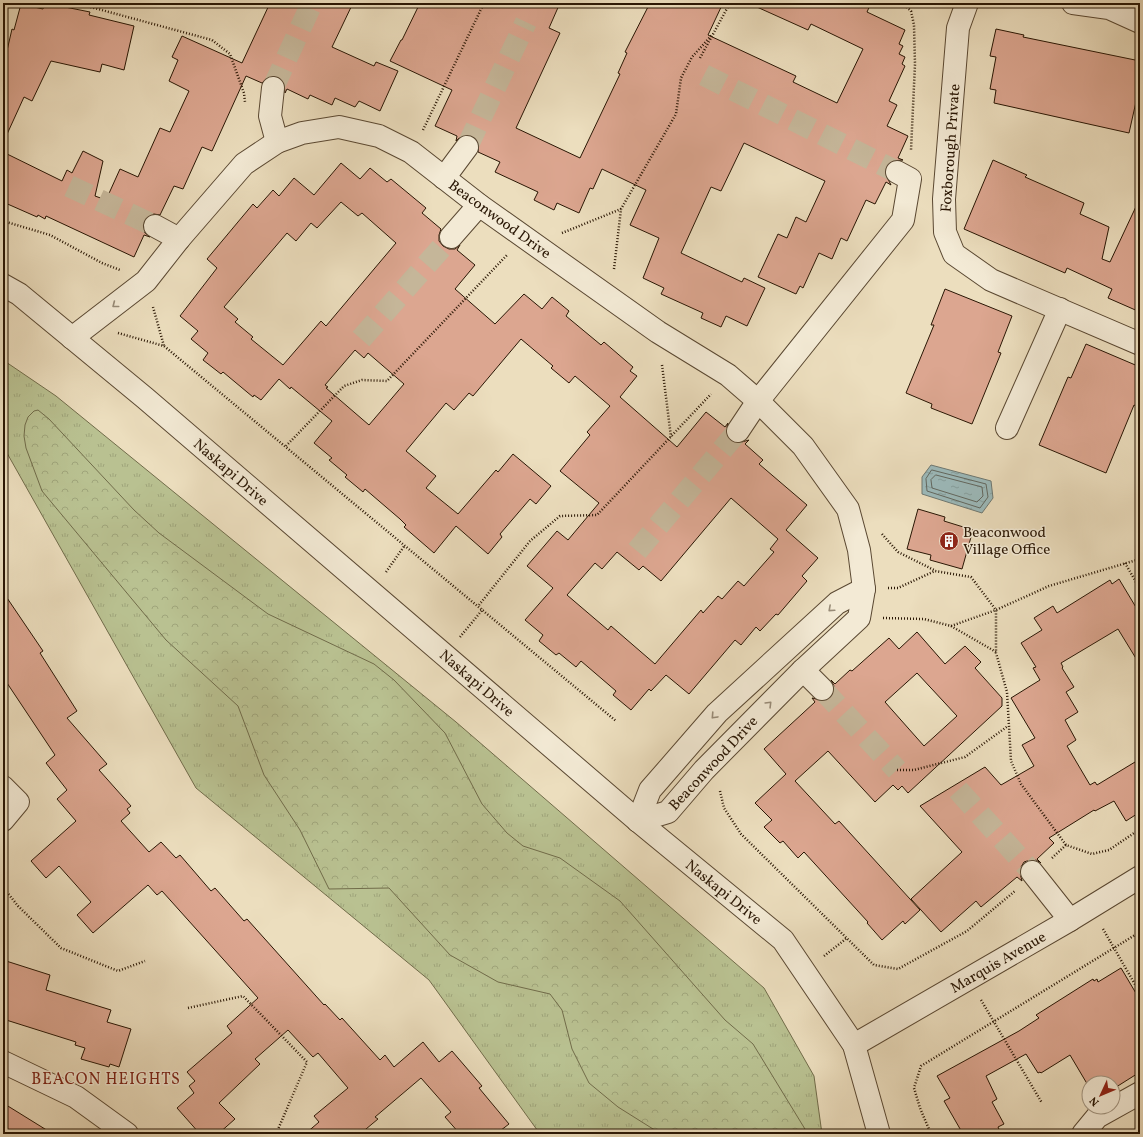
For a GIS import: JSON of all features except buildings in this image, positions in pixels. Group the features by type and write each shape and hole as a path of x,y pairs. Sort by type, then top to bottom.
{"street":[{"name":"Foxborough Private","path":"967,3 958,28 944,199 945,232 954,254 991,280 1140,344"},
{"path":"1073,3 1109,8 1140,22"},
{"path":"273,88 270,116 277,142"},
{"name":"Beaconwood Drive","path":"72,338 146,281 179,239 244,164 277,142 302,133 339,127 379,136 411,152 479,205 658,332 728,375 758,401 803,446 848,509 859,550 864,589 859,618 803,670 704,770 668,812 638,822"},
{"path":"444,178 467,147"},
{"path":"738,431 758,401 903,220 903,175"},
{"path":"451,237 479,205"},
{"path":"155,226 179,239"},
{"name":"Naskapi Drive","path":"3,285 19,294 146,398 638,822 783,940 854,1045 879,1134"},
{"path":"1007,428 1060,309"},
{"name":"Beaconwood Drive","path":"638,822 650,790 717,713 837,604 864,589"},
{"path":"803,670 822,689"},
{"path":"3,787 18,802 3,820"},
{"path":"1033,873 1070,920"},
{"name":"Marquis Avenue","path":"854,1045 1070,920 1140,877"},
{"path":"3,1062 76,1097 127,1134"},
{"path":"1083,1134 1098,1117 1140,1092"}],"path":[{"path":"76,3 212,40 230,54 244,92 245,106"},
{"path":"411,152 484,3"},
{"path":"700,58 730,3"},
{"path":"902,3 911,11 914,25 915,64 903,175"},
{"path":"611,298 621,209 676,114 681,78 692,58 712,35"},
{"path":"286,446 344,386 362,380 387,381 507,255 621,209"},
{"path":"3,220 50,235 102,263 146,281 164,346"},
{"path":"92,322 123,336 164,346 479,605 616,721"},
{"path":"658,332 671,438"},
{"path":"479,605 530,541 560,516 597,515 671,438 728,375"},
{"path":"848,509 868,518 898,552 935,571 971,577 996,610 996,653 1007,692 1011,761 1021,784 1066,845 1092,854 1109,850 1140,829"},
{"path":"371,592 405,545"},
{"path":"951,626 996,610 1049,586 1140,559"},
{"path":"1125,563 1140,589"},
{"path":"864,589 898,588 935,571"},
{"path":"445,655 483,609"},
{"path":"859,618 924,619 951,626 996,653"},
{"path":"897,770 914,770 965,757 1008,726"},
{"path":"704,770 717,778 724,808 740,834 874,965 898,969 967,931 1066,845"},
{"path":"3,887 18,906 61,948 118,971 145,961"},
{"path":"1092,907 1113,948 1140,993"},
{"path":"931,1134 920,1108 914,1088 921,1066 1140,932"},
{"path":"805,971 847,938"},
{"path":"969,979 1042,1103"},
{"path":"188,1008 243,996 306,1062 276,1134"}],"green space":[{"path":"3,360 56,396 456,722 764,988 814,1076 822,1134 540,1134 429,980 196,788 3,446"},
{"path":"38,410 49,419 134,510 159,533 268,614 374,664 394,680 445,733 482,804 507,833 523,846 560,858 620,901 725,1020 753,1044 808,1134 661,1134 618,1107 589,1083 572,1049 562,1010 550,994 498,982 450,955 389,888 329,889 300,830 264,775 238,706 166,640 42,491 26,448 24,436 25,425 28,417 34,411"}],"water":[{"path":"931,465 991,481 993,498 982,513 922,494 922,477"}],"tunnel":[{"path":"273,88 312,3"},
{"path":"467,147 526,22"},
{"path":"704,75 897,172"},
{"path":"69,186 155,226"},
{"path":"361,339 451,237"},
{"path":"637,551 738,431"},
{"path":"822,689 897,770"},
{"path":"958,790 1032,872"}],"place":[{"name":"Beaconwood Village Office","path":"949,541"}],"district":[{"name":"BEACON HEIGHTS","path":"106,1078"}]}
